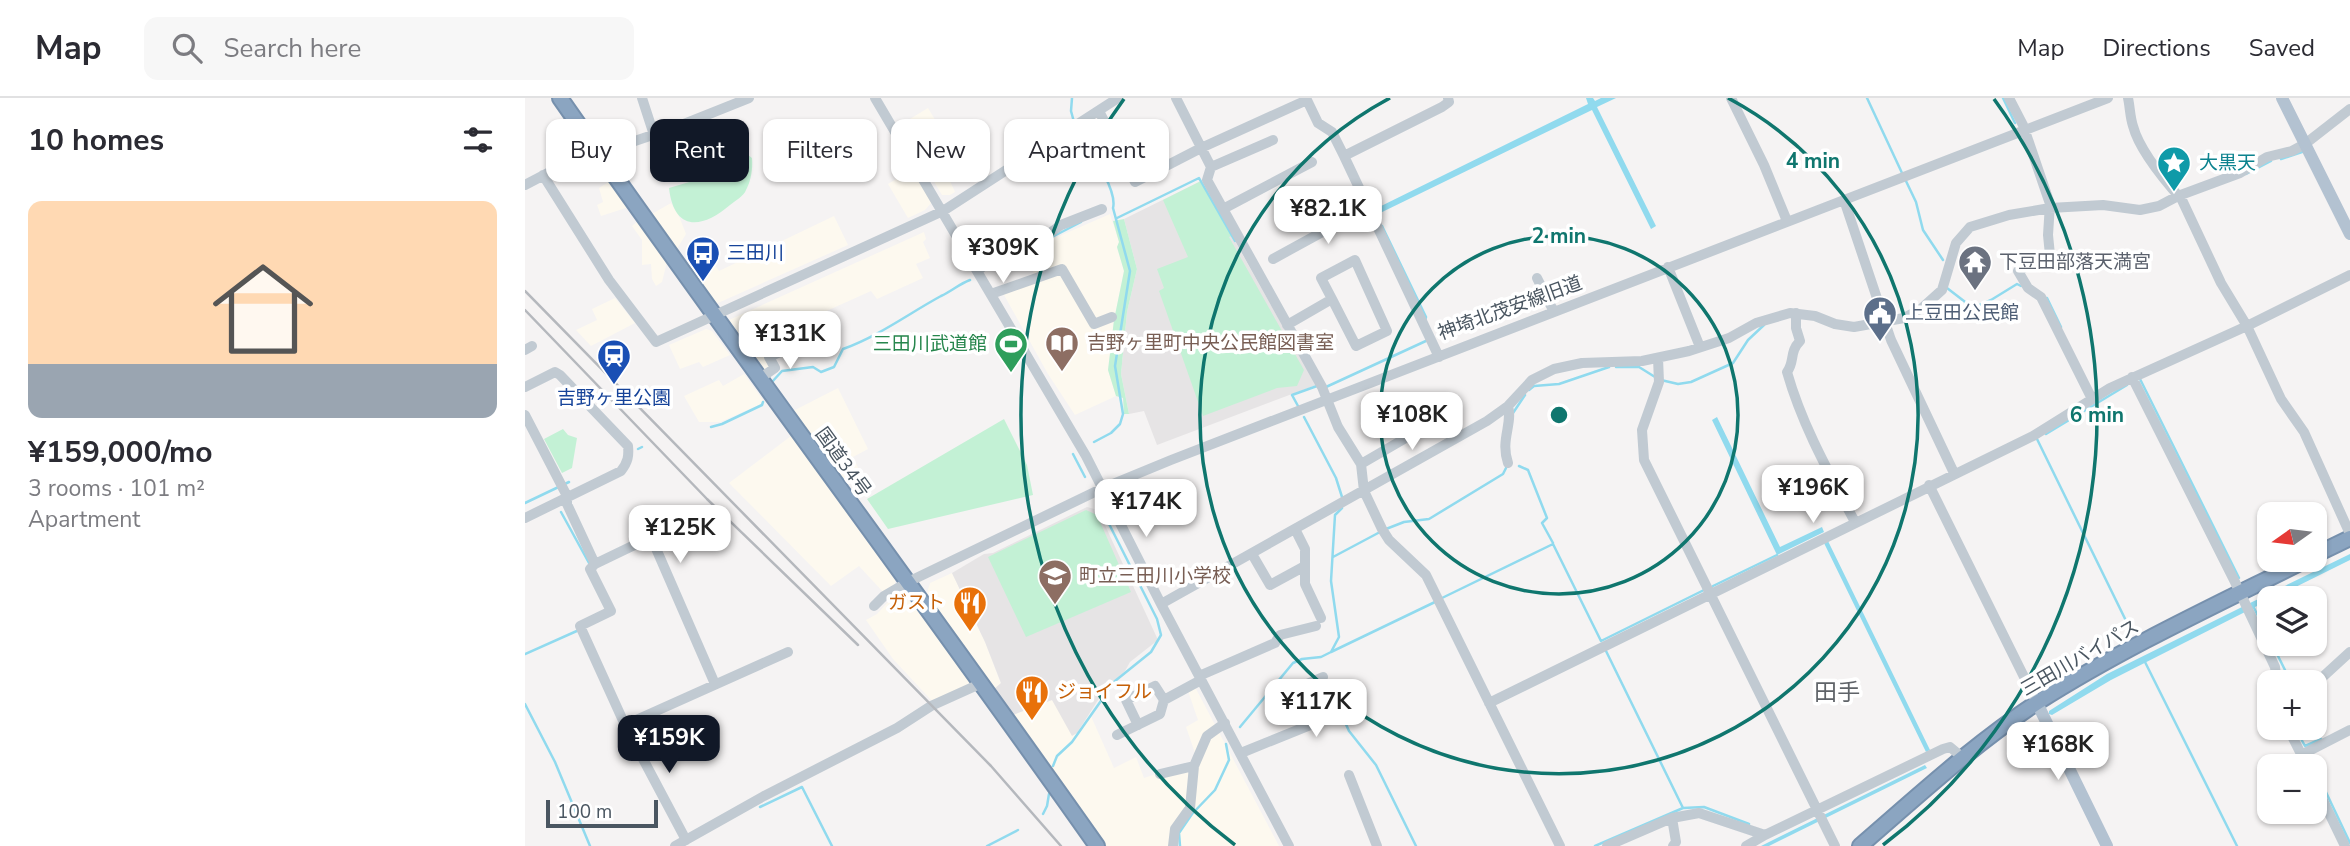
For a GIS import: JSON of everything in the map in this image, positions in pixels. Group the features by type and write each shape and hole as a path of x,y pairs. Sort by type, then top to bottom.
{"highway":[{"name":"国道34号","path":"560,98 575,119"},
{"name":"国道34号","path":"619,182 1097,846"},
{"path":"2327,548 2350,536"},
{"name":"三田川バイパス","path":"1860,846 1962,757 2037,703 2093,670 2282,572"}],"main road":[{"path":"2282,98 2350,234"},
{"path":"2037,703 2108,846"}],"street":[{"path":"642,98 650,121"},
{"path":"691,119 732,101 748,98"},
{"path":"876,98 1103,488 1289,846"},
{"path":"543,176 609,280 656,342 943,211 1118,98"},
{"path":"1344,156 1442,107 1450,102 1448,98"},
{"path":"1731,98 1764,165 1787,221"},
{"path":"2009,98 2043,180 2049,211 2050,254 2018,271 2028,288 2041,297 2092,400"},
{"name":"神埼北茂安線旧道","path":"1306,99 1318,123 1332,132 1439,357 2108,98"},
{"path":"2127,98 2139,141 2180,198 2221,283 2247,326 2281,399 2304,432 2350,536"},
{"path":"1179,99 1211,167 1207,180 1322,387 1338,427 1361,464 1364,491 1383,531 1426,575 1560,846"},
{"path":"1099,111 1135,182 1306,99"},
{"path":"1161,604 1487,421 1508,406 1532,380 1554,369 1581,363 1658,358 1729,338 1765,320 1796,316 1854,327 1886,325 1909,316 1938,295 1944,285 1956,243 1965,230 1977,224 1997,218 2103,205 2140,210 2159,206 2305,144 2350,108"},
{"path":"1211,167 1273,140"},
{"path":"1223,209 1312,162"},
{"path":"525,185 546,174"},
{"path":"1844,200 1886,325 1954,473"},
{"path":"1273,259 1368,207"},
{"path":"977,271 1000,254 1102,209"},
{"path":"1355,260 1387,331 1356,346 1332,299 1321,278 1355,260"},
{"path":"1668,267 1700,348"},
{"path":"991,294 1062,269 1094,324 1112,317"},
{"path":"1489,703 2033,436 2132,377 2247,326 2350,275"},
{"path":"1537,278 1554,312"},
{"path":"1287,324 1332,299"},
{"path":"1796,316 1800,341 1794,348 1792,366 1787,372 1796,403 1823,463 1855,522"},
{"path":"759,379 775,368 769,357 805,341"},
{"path":"874,606 884,596 908,582 1103,488 1439,357"},
{"path":"1658,358 1659,379 1642,430 1644,460 1835,846"},
{"path":"525,387 555,372 628,446 627,463 621,471 525,518"},
{"path":"2132,377 2275,670"},
{"path":"1508,406 1504,438 1508,463"},
{"path":"1361,464 1447,414"},
{"path":"525,415 567,496 567,505 595,564"},
{"path":"1929,485 2037,703"},
{"path":"1117,735 1160,714 1164,700 1200,678 1275,643 1280,635 1319,622 1305,583 1305,549 1295,529"},
{"path":"686,840 625,725 580,626 611,611 590,569 595,564 651,537 715,684"},
{"path":"1252,554 1270,585 1305,566"},
{"path":"625,725 787,652"},
{"path":"2327,673 2350,652"},
{"path":"1293,690 1323,677"},
{"path":"675,846 764,796 897,728 931,706 982,683"},
{"path":"1241,753 1320,721 1305,684"},
{"path":"1138,725 1126,700 1155,686 1164,700"},
{"path":"1173,846 1175,829 1190,808 1194,766 1207,736 1225,723"},
{"path":"2303,754 2350,730"},
{"path":"1746,846 1765,835 1820,816 1946,747 1957,751 1962,757"},
{"path":"1160,774 1194,766"},
{"path":"1349,775 1377,846"},
{"path":"2327,809 2345,846"},
{"path":"1607,846 1672,818 1699,813 1765,835"},
{"path":"1672,818 1676,842 1673,846"}],"shaded area":[{"path":"928,108 935,119 910,119"},
{"path":"1201,181 1316,385 1157,445 1144,411 1129,414 1121,374 1127,312 1137,269 1124,219"},
{"path":"611,182 629,207 601,216 597,205 603,202 599,188"},
{"path":"920,182 932,202 925,210 908,218 888,184"},
{"path":"934,182 950,182 955,192 942,195"},
{"path":"671,203 686,234 675,252 650,215"},
{"path":"1110,214 1124,271 1108,370 1116,396 1075,415 1048,374 999,286 1034,274 1025,251"},
{"path":"834,216 848,245 718,303 713,303 692,272 712,261 719,271"},
{"path":"638,221 667,262 662,282 656,286 652,279 651,264 642,265 642,240 632,226"},
{"path":"924,232 926,239 923,242 930,258 916,264 923,278 877,299 871,291 760,341 770,367 763,371 729,320"},
{"path":"615,298 635,323 591,346 576,330 597,320 592,309"},
{"path":"706,329 712,331 730,355 703,367 699,362 680,369 669,345"},
{"path":"744,374 763,400 761,404 720,422 699,422 684,396 719,380 723,386"},
{"path":"838,388 868,449 853,457 861,474 846,482 793,411"},
{"path":"791,436 895,580 895,586 884,593 859,566 831,586 729,483"},
{"name":"町立三田川小学校","path":"1087,507 1098,510 1158,640 1130,662 1125,671 1105,689 1077,733 1072,736 1052,700 1013,715 994,689 1001,683 952,573 984,554 993,553"},
{"path":"952,573 985,642 1001,684 994,689 927,593 930,583"},
{"path":"905,594 970,683 933,702 893,659 866,620 877,614 890,600"},
{"path":"1195,687 1279,846 1181,846 1178,833 1175,846 1107,846 1013,715 1052,700 1077,733 1090,714 1114,768 1136,757 1144,778 1192,762 1195,753 1186,727 1198,720 1188,691"}],"green space":[{"path":"749,156 752,158 750,179 748,186 743,194 709,219 691,222 683,219 672,202 669,188 689,182 749,182"},
{"path":"1201,181 1232,236 1229,237 1304,370 1297,386 1277,388 1203,416 1159,291 1164,288 1157,269 1188,257 1163,200"},
{"path":"1124,219 1137,269 1127,312 1121,374 1129,414 1124,414 1123,398 1116,396 1108,370 1124,271 1113,221"},
{"path":"1004,419 1027,465 1033,495 888,529 867,499"},
{"path":"563,429 568,435 577,438 572,468 562,473 544,439"},
{"path":"1086,510 1097,515 1131,592 1026,637 988,557"}],"water":[{"path":"1586,98 1593,98 1595,101 1601,98 1616,98 1597,107 1656,226 1651,229 1592,110 1376,215 1373,210 1588,104"},
{"path":"1717,417 1780,547 1822,527 1824,532 1777,555 1712,420"},
{"path":"1828,541 1930,750 1926,752 1824,543"},
{"path":"2350,554 2350,560 2327,571 2327,565"},
{"path":"2313,572 2326,572 2297,586 2285,586"},
{"path":"2257,600 2257,606 2251,609 2248,604"},
{"path":"2242,607 2245,612 2111,680 2052,715 2049,714 2049,711 2107,674"},
{"path":"1925,765 1927,768 1769,846 1761,846"}],"waterway":[{"path":"1072,98 1073,119"},
{"path":"1867,98 1902,173"},
{"path":"2003,98 2015,123"},
{"path":"2281,159 2302,152"},
{"path":"2246,174 2271,161"},
{"path":"1117,218 1199,178 1235,241"},
{"path":"1905,179 1916,202 1923,230 1943,260"},
{"path":"1094,442 1111,433 1120,424 1123,414 1115,366 1130,271 1107,182"},
{"path":"1052,237 1081,222"},
{"path":"1382,226 1426,317 1425,321"},
{"path":"990,268 1004,257"},
{"path":"772,382 782,371 813,367 821,372 834,367 843,349 881,331 970,280"},
{"path":"1947,288 1973,308 2017,284 2021,286"},
{"path":"2047,298 2061,327"},
{"path":"1661,380 1678,384 1691,382 1733,363 1748,340 1764,325"},
{"path":"1326,387 1428,340"},
{"path":"1529,390 1534,386 1559,384 1609,367"},
{"path":"1616,367 1639,367 1655,377"},
{"path":"2140,379 2239,578"},
{"path":"2046,434 2127,385"},
{"path":"1298,406 1292,395 1317,386"},
{"path":"1513,413 1525,395"},
{"path":"711,427 762,405 763,402"},
{"path":"1304,417 1336,478 1342,497"},
{"path":"2037,439 2132,633"},
{"path":"638,449 642,447"},
{"path":"1073,454 1085,477"},
{"path":"1386,529 1404,522 1429,519 1503,474 1507,466"},
{"path":"1519,466 1528,470 1547,518 1542,523 1553,543"},
{"path":"525,503 569,482"},
{"path":"1240,727 1293,663 1331,652 1339,637 1331,581 1335,515 1342,508"},
{"path":"561,512 589,563"},
{"path":"1053,766 1057,756 1072,742 1115,681 1151,652 1161,635 1157,619 1104,514"},
{"path":"1333,557 1380,532"},
{"path":"1442,598 1553,544 1601,641 1704,590"},
{"path":"1713,586 1777,555"},
{"path":"1331,652 1435,602"},
{"path":"2254,608 2257,614"},
{"path":"525,654 579,630"},
{"path":"1606,651 1683,808"},
{"path":"2278,656 2285,670"},
{"path":"2145,662 2237,846"},
{"path":"1334,698 1349,731 1376,765 1416,846"},
{"path":"525,704 555,762 590,846"},
{"path":"2302,740 2305,746 2319,740"},
{"path":"1180,846 1179,833 1192,814 1215,790 1229,760 1226,744"},
{"path":"760,807 802,787 832,846"},
{"path":"1043,814 1049,794"},
{"path":"2327,794 2350,843"},
{"path":"1595,846 1683,808 1704,807 1749,824"},
{"path":"987,846 1018,830"}],"railway":[{"path":"525,291 991,766 1061,846"},
{"path":"525,310 707,499 858,645"}],"place":[{"name":"大黒天","path":"2174,193"},
{"name":"三田川","path":"703,283"},
{"name":"下豆田部落天満宮","path":"1975,292"},
{"name":"上豆田公民館","path":"1880,343"},
{"name":"吉野ヶ里町中央公民館図書室","path":"1062,373"},
{"name":"三田川武道館","path":"1011,374"},
{"name":"吉野ヶ里公園","path":"614,386"},
{"name":"町立三田川小学校","path":"1055,606"},
{"name":"ガスト","path":"970,633"},
{"name":"ジョイフル","path":"1032,722"}],"district":[{"name":"田手","path":"1837,692"}]}
